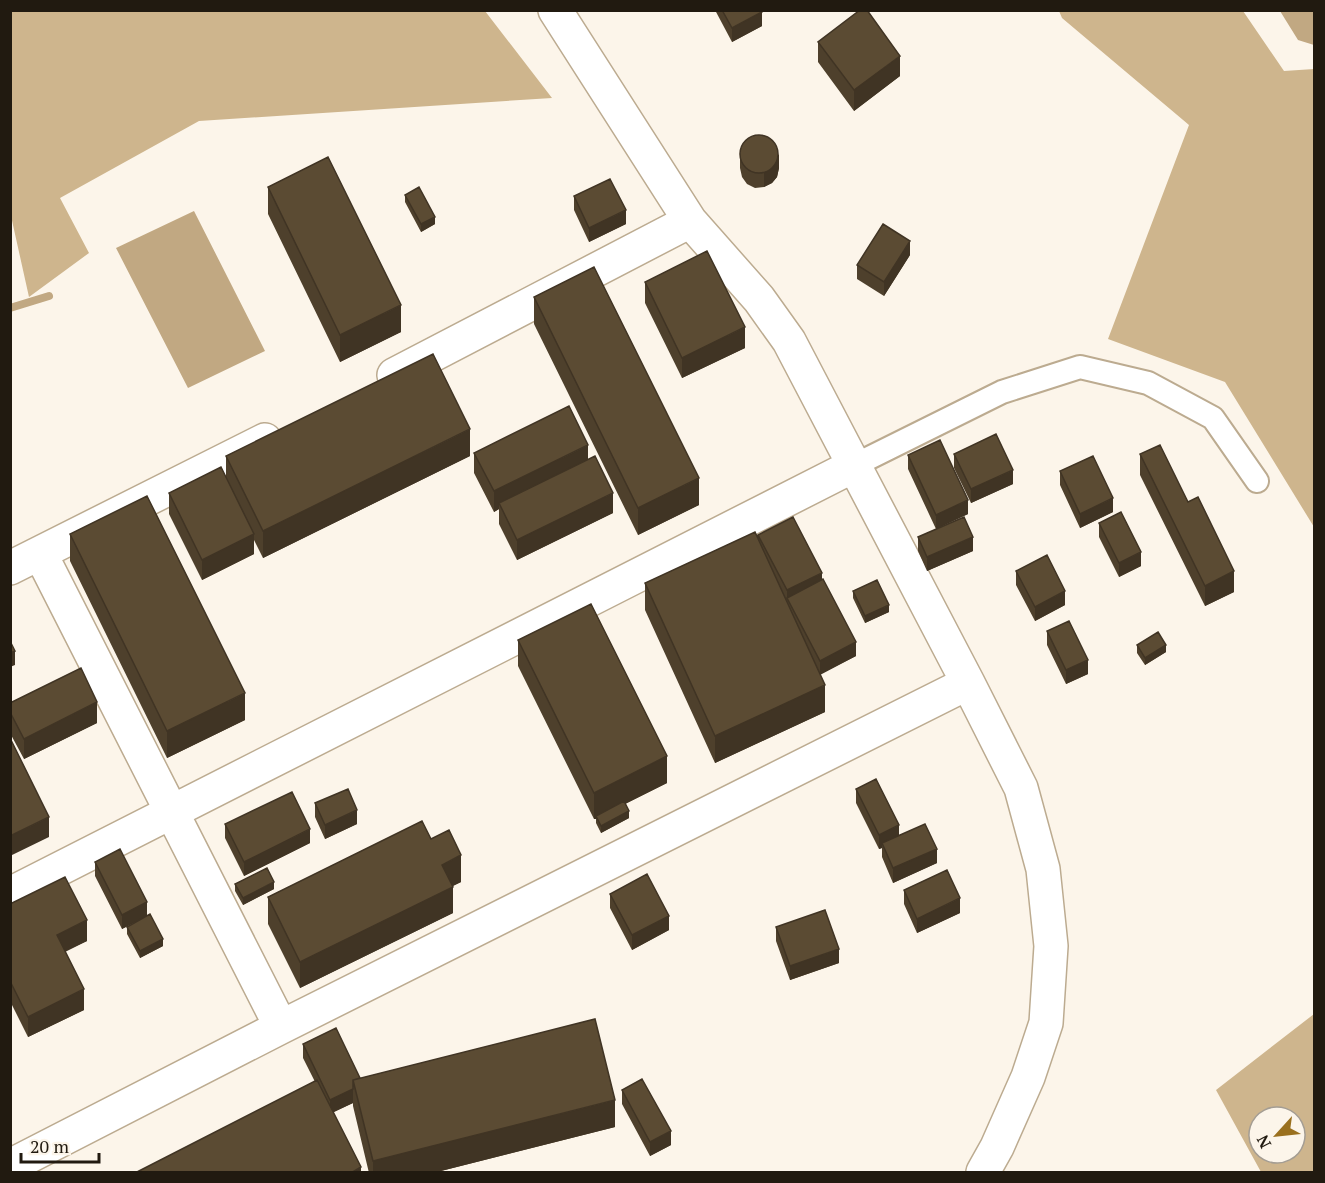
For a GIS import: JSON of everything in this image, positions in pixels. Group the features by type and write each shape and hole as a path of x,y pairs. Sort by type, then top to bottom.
{"street":[{"path":"555,10 690,220 759,299 789,341 1021,788 1042,869 1051,946 1046,1023 1028,1077 983,1173"},
{"path":"372,386 690,220"},
{"path":"10,894 1002,392 1080,367 1148,383 1213,418 1257,481"},
{"path":"10,568 286,429"},
{"path":"40,553 281,1028"},
{"path":"10,1166 968,683"}],"shaded area":[{"path":"10,11 485,11 552,98 199,121 60,198 89,253 29,297 11,216"},
{"path":"1059,11 1243,11 1284,71 1314,69 1314,527 1225,382 1108,339 1189,125 1062,18"},
{"path":"1280,11 1314,11 1314,45 1298,40"},
{"path":"194,211 265,351 188,388 116,248"},
{"path":"1314,1014 1314,1172 1261,1172 1257,1165 1307,1165 1307,1105 1247,1105 1247,1146 1216,1090"}],"building":[{"path":"722,10 761,10 762,12 732,28"},
{"path":"860,10 867,10 900,56 854,90 818,42"},
{"path":"759,135 773,140 778,154 773,168 759,173 745,168 740,154 745,140"},
{"path":"328,157 401,305 340,335 268,187"},
{"path":"610,179 626,210 589,228 574,196"},
{"path":"419,187 435,217 421,224 405,195"},
{"path":"883,224 910,241 884,282 857,265"},
{"path":"707,251 745,327 682,358 645,282"},
{"path":"594,267 699,478 638,508 534,297"},
{"path":"433,354 470,429 263,531 226,456"},
{"path":"569,406 588,445 494,491 474,453"},
{"path":"996,434 1013,470 971,489 954,454"},
{"path":"940,440 968,500 936,515 908,455"},
{"path":"1160,445 1188,502 1198,497 1234,571 1205,586 1140,454"},
{"path":"595,456 613,493 517,540 499,503"},
{"path":"1093,456 1113,498 1080,514 1060,471"},
{"path":"221,467 254,534 202,560 169,493"},
{"path":"147,496 245,693 167,731 70,534"},
{"path":"1121,512 1141,552 1119,563 1099,523"},
{"path":"793,517 822,573 787,590 758,535"},
{"path":"964,517 973,537 927,557 918,537"},
{"path":"755,532 825,685 715,736 645,583"},
{"path":"1047,555 1065,591 1035,607 1016,571"},
{"path":"823,579 856,642 820,661 787,598"},
{"path":"877,580 889,605 865,616 853,591"},
{"path":"591,604 667,756 594,793 518,640"},
{"path":"1069,621 1088,660 1066,670 1047,631"},
{"path":"1158,632 1166,645 1145,658 1137,645"},
{"path":"10,641 15,651 10,653"},
{"path":"81,668 97,702 24,739 10,712 10,703"},
{"path":"10,738 49,817 10,836"},
{"path":"876,779 899,825 879,835 856,789"},
{"path":"348,789 357,810 325,825 315,803"},
{"path":"292,792 310,829 244,862 225,824"},
{"path":"624,801 629,811 601,826 596,816"},
{"path":"422,821 431,839 449,830 461,855 442,865 453,887 300,962 268,897"},
{"path":"925,824 937,849 893,868 882,843"},
{"path":"120,849 147,902 122,915 95,862"},
{"path":"267,868 274,882 243,898 235,884"},
{"path":"947,870 960,898 917,919 904,890"},
{"path":"647,874 669,916 632,935 610,894"},
{"path":"65,877 87,920 57,935 84,989 28,1017 10,981 10,904"},
{"path":"825,910 839,949 790,966 776,927"},
{"path":"150,914 163,939 140,951 127,927"},
{"path":"595,1019 615,1100 373,1161 353,1080"},
{"path":"336,1028 360,1078 353,1080 353,1089 330,1100 303,1044"},
{"path":"642,1079 671,1131 650,1142 622,1090"},
{"path":"317,1080 361,1167 351,1173 135,1173"}],"waterway":[{"path":"10,308 49,296"}]}
